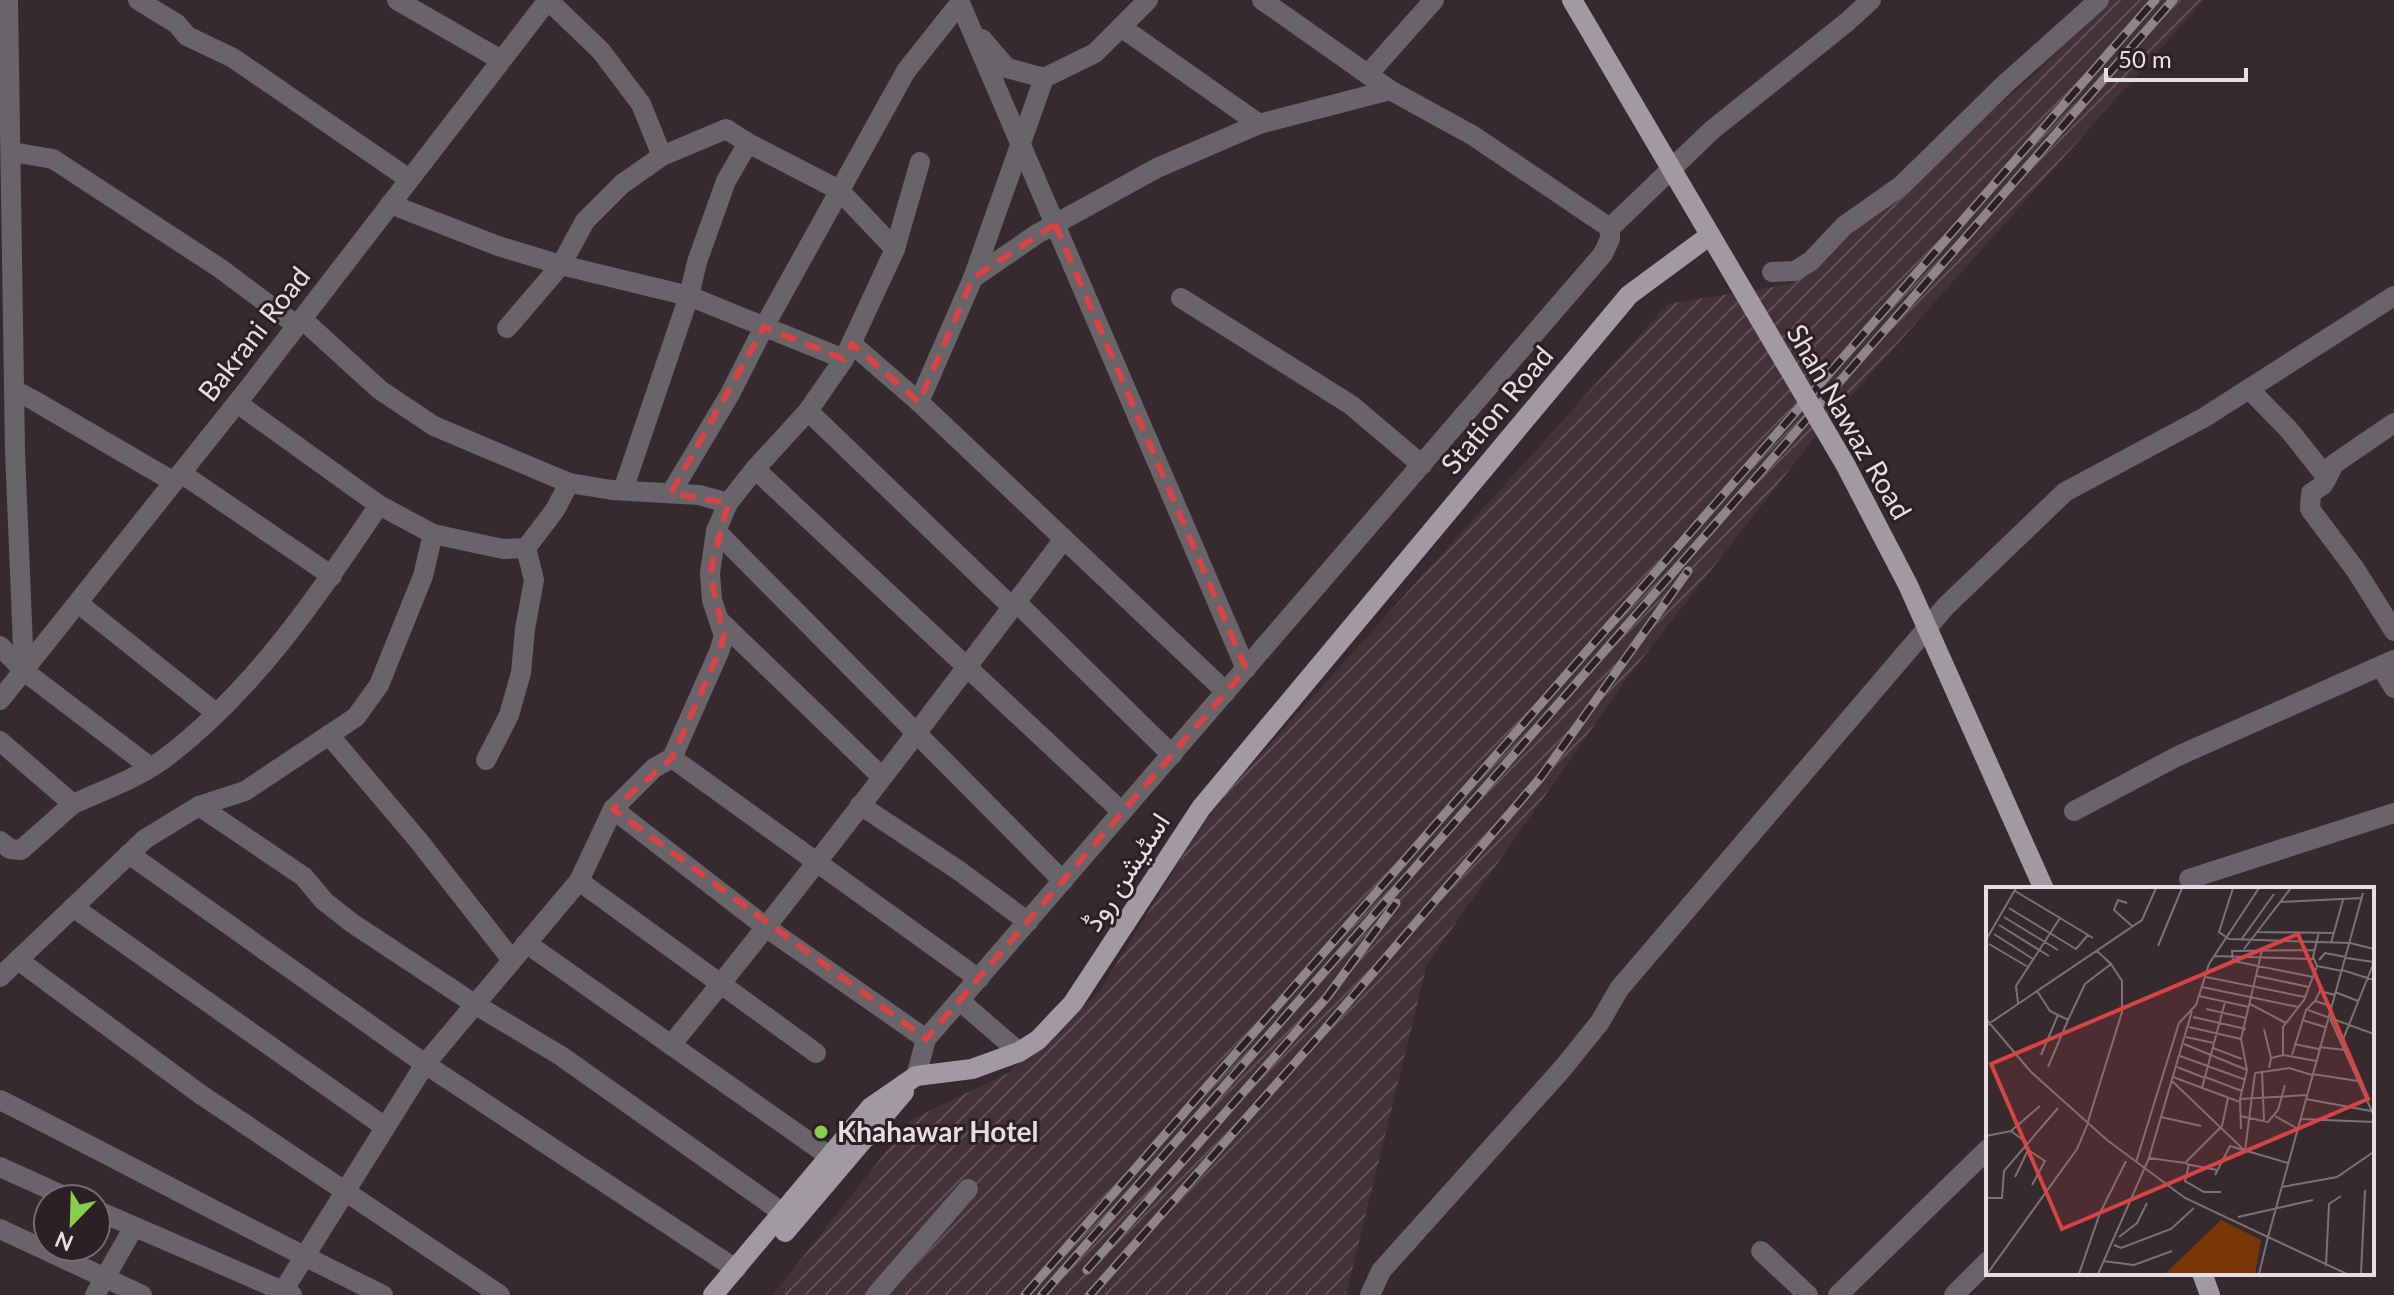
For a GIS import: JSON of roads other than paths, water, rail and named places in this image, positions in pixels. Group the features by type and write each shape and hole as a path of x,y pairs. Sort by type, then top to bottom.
{"main road":[{"name":"Shah Nawaz Road","path":"1572,0 1845,464 1908,585 2043,887"},
{"name":"Station Road","path":"1344,636 1629,295 1709,236"},
{"name":"اسٹیشن روڈ","path":"713,1295 871,1107 916,1076 972,1069 1019,1052 1038,1040 1073,1003 1201,808 1344,636"},
{"path":"732,1295 916,1076"},
{"path":"2203,1275 2210,1295"}],"street":[{"path":"8,0 14,393 7,458 24,671"},
{"path":"138,0 177,24 187,36 233,58 409,179"},
{"path":"397,0 501,60"},
{"path":"548,0 601,51 641,104 662,156"},
{"name":"Bakrani Road","path":"0,700 237,403 548,0"},
{"path":"958,1 983,41 1007,68 1044,78 1095,53 1148,0"},
{"path":"1262,0 1390,90 1472,135 1610,228"},
{"path":"1369,73 1434,0"},
{"path":"916,1076 926,1039 1603,254 1610,239 1610,228 1712,130 1871,0"},
{"path":"1772,272 1795,271 1811,261 1844,226 1902,185 2005,84 2099,0"},
{"path":"958,1 1246,669"},
{"path":"671,493 730,394 906,71 958,1"},
{"path":"1121,27 1259,124"},
{"path":"919,402 973,278 1044,78"},
{"path":"973,278 1055,224 1157,168 1259,124 1390,90"},
{"path":"507,328 561,265 585,221 622,184 662,156 726,129 839,190 895,249"},
{"path":"623,490 726,181 748,143"},
{"path":"12,152 53,159 299,322 380,390 434,426 569,483 699,495 728,503"},
{"path":"112,1217 288,1293 306,1258 425,1064 579,881 613,809 654,768 672,758 724,636 712,600 710,573 716,531 728,503 808,411 848,351 895,249 920,162"},
{"path":"390,204 461,232 561,265 689,296 764,327 848,351 919,402 1226,692"},
{"path":"1370,1295 1381,1271 1563,1068 1600,1022 1619,989 1946,606 2065,492 2205,417 2394,296"},
{"path":"1181,298 1351,405 1422,465"},
{"path":"2250,390 2290,431 2327,478"},
{"path":"14,393 22,394 178,477 332,576"},
{"path":"237,403 379,505 433,534 503,549 526,548"},
{"path":"808,411 1172,755"},
{"path":"2392,624 2310,509 2311,493 2323,485 2334,464 2394,423"},
{"path":"755,469 1122,812"},
{"path":"526,548 555,510 569,483"},
{"path":"0,841 10,849 21,850 73,804 159,762 216,713 275,648 332,576 379,505"},
{"path":"716,531 1063,881"},
{"path":"0,977 145,839 199,806 245,791 356,717 379,685 423,576 433,534"},
{"path":"671,1045 767,928 1064,539"},
{"path":"486,760 509,715 521,673 534,580 526,548"},
{"path":"78,603 216,713"},
{"path":"721,622 882,777"},
{"path":"0,646 24,671 150,767"},
{"path":"2074,811 2178,756 2388,664 2394,688"},
{"path":"329,735 418,840 512,960"},
{"path":"0,741 73,804"},
{"path":"672,758 979,979"},
{"path":"860,805 958,870 1028,922"},
{"path":"199,806 304,877 324,901 352,923 574,1065 783,1213"},
{"path":"613,809 767,928 926,1039"},
{"path":"2189,879 2394,813"},
{"path":"129,854 425,1064 736,1269"},
{"path":"579,881 816,1053"},
{"path":"73,907 385,1127"},
{"path":"526,943 829,1156"},
{"path":"18,960 138,1050 500,1295"},
{"path":"960,1001 1019,1052"},
{"path":"0,1100 137,1168 220,1215 383,1295"},
{"path":"1838,1295 1986,1151"},
{"path":"0,1167 36,1183"},
{"path":"876,1295 968,1189"},
{"path":"100,1287 134,1227"},
{"path":"0,1229 100,1287 142,1295"},
{"path":"1761,1251 1808,1295"},
{"path":"1954,1295 1986,1263"}],"railway":[{"path":"1025,1295 2155,0"},
{"path":"1042,1295 2173,0"},
{"path":"1090,1295 1318,1037 1541,777 1688,571"},
{"path":"1087,1270 1327,997 1396,903"}],"place":[{"name":"Khahawar Hotel","path":"821,1132"}]}
